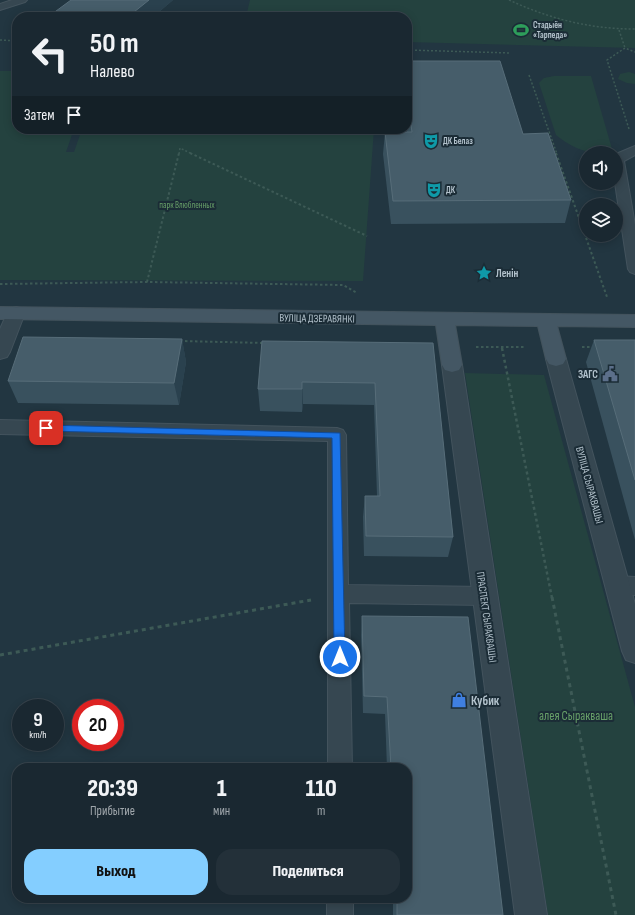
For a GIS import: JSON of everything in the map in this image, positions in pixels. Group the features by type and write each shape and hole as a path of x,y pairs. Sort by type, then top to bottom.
{"street":[{"name":"ВУЛІЦА ДЗЕРАВЯНКІ","path":"8,313 446,320 546,319 635,321"},
{"path":"0,352 8,313"},
{"name":"ВУЛІЦА СЫРАКВАШЫ","path":"546,319 626,586 635,651"},
{"name":"ПРАСПЕКТ СЫРАКВАШЫ","path":"446,320 484,596 531,915"}],"lane":[{"path":"0,7 22,0"},
{"path":"635,150 621,156 618,160 635,269"},
{"path":"0,427 337,435 340,594 340,763"},
{"path":"340,594 484,596"},
{"path":"340,903 340,915"}],"path":[{"path":"509,0 532,11 558,20 619,30 635,29"},
{"path":"619,30 626,48 635,52"},
{"path":"0,40 12,41"},
{"path":"626,48 607,60 630,133"},
{"path":"412,50 511,53"},
{"path":"529,75 609,301"},
{"path":"147,282 180,148 367,236"},
{"path":"0,284 147,282 343,285 360,295"},
{"path":"496,320 616,915"},
{"path":"172,341 267,343"},
{"path":"451,356 502,347 555,353 598,347"},
{"path":"0,655 340,594"}],"green space":[{"name":"Стадыён «Тарпеда»","path":"250,0 635,0 635,48 412,42 412,12 247,12"},
{"name":"парк Влюбленных","path":"0,71 12,71 12,134 72,134 66,152 74,152 80,134 374,134 363,281 0,280"},
{"path":"629,72 635,74 635,84 627,83 618,79 620,74"},
{"path":"554,76 591,76 611,146 579,146 579,148 568,144 556,135 539,83 544,78"},
{"name":"алея Сыракваша","path":"465,373 544,375 635,707 635,915 548,915"}],"building":[{"path":"71,0 149,0 134,12 55,12"},
{"path":"412,61 500,61 523,134 548,133 571,200 393,201 385,134 412,134"},
{"path":"23,337 182,339 174,383 8,381"},
{"path":"594,340 635,340 635,480"},
{"path":"262,341 433,343 453,537 366,536 365,496 380,496 375,383 302,382 302,389 258,389"},
{"path":"362,616 468,617 503,915 397,915 397,903 412,903 412,763 391,763 387,697 364,696"}],"place":[{"name":"Стадыён «Тарпеда»","path":"521,30"},
{"name":"ДК Белаз","path":"431,141"},
{"name":"ДК","path":"434,190"},
{"name":"Ленін","path":"484,273"},
{"name":"ЗАГС","path":"610,374"},
{"name":"Кубик","path":"459,700"}],"route":[{"path":"46,428 337,435 340,657"}]}
